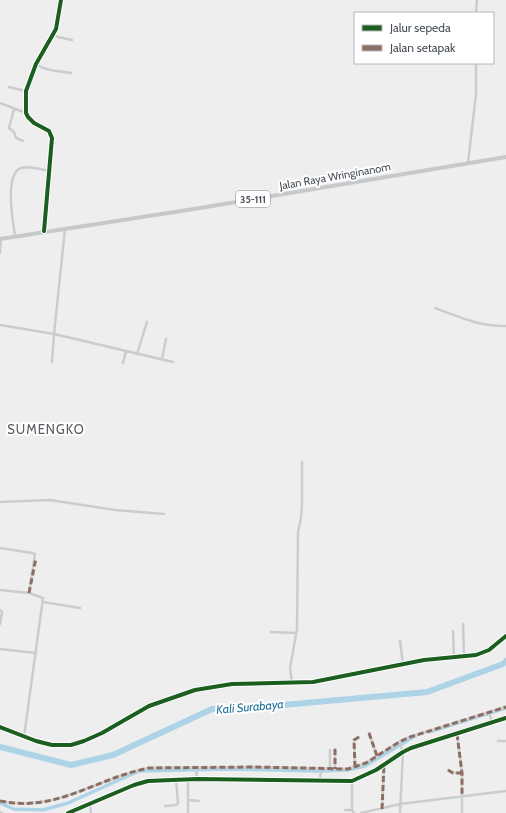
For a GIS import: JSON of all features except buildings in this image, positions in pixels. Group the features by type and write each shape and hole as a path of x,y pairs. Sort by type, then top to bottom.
{"main road":[{"name":"Jalan Raya Wringinanom","path":"1,238 194,209 506,157"}],"street":[{"path":"26,113 26,92 36,64 58,23 61,0"},
{"path":"476,0 476,12"},
{"path":"53,34 58,37 72,40"},
{"path":"36,64 52,70 71,73"},
{"path":"468,163 476,94 476,64"},
{"path":"9,86 26,92"},
{"path":"0,103 26,113 34,123 49,131 52,136 44,232"},
{"path":"14,109 9,128 14,132 16,138 23,141"},
{"path":"15,236 10,202 16,172 20,168 25,167 49,171"},
{"path":"52,362 65,229"},
{"path":"0,253 1,238"},
{"path":"435,308 464,320 483,325 506,326"},
{"path":"137,354 147,322"},
{"path":"0,325 54,334 173,362"},
{"path":"162,359 166,339"},
{"path":"123,363 126,351"},
{"path":"292,682 290,668 296,633 298,532 302,504 302,462"},
{"path":"0,502 50,500 115,510 164,514"},
{"path":"0,548 35,554 29,593"},
{"path":"0,590 29,593 43,597 24,737"},
{"path":"43,602 80,608"},
{"path":"0,610 2,612 0,624"},
{"path":"463,624 464,656"},
{"path":"453,631 454,658"},
{"path":"271,632 296,633"},
{"path":"0,726 24,737 52,745 72,745 102,733 149,706 195,690 232,684 318,681 432,659 454,658 489,650 506,636"},
{"path":"400,642 403,664"},
{"path":"0,649 36,653"},
{"path":"82,795 136,770 159,767 335,769 355,767 366,763 399,742 422,733 506,707"},
{"path":"489,713 492,721"},
{"path":"68,813 140,782 176,781 196,777 352,781 384,765 403,750 457,734 492,721 506,718"},
{"path":"369,733 377,756"},
{"path":"457,734 462,773 462,813"},
{"path":"355,767 354,740 359,737"},
{"path":"498,741 506,741"},
{"path":"399,742 403,750 400,813"},
{"path":"335,749 335,769"},
{"path":"330,750 330,769"},
{"path":"382,809 384,765"},
{"path":"196,768 196,777"},
{"path":"320,779 321,769"},
{"path":"448,770 453,773 462,773"},
{"path":"188,779 188,813"},
{"path":"165,806 176,805 178,803 176,781"},
{"path":"345,810 353,812 352,781"},
{"path":"361,813 400,804 506,791"},
{"path":"188,800 198,801"},
{"path":"0,801 19,807 32,807"},
{"path":"90,803 91,813"}],"waterway":[{"name":"Kali Surabaya","path":"0,747 71,765 113,755 212,709 283,705 427,692 503,664 506,661"},
{"path":"429,732 506,708"},
{"path":"0,803 14,809 43,810 68,803 139,771 228,769 318,771 347,770 365,766 415,736"}],"marked path":[{"path":"29,593 36,558"},
{"path":"0,801 21,803 40,802 76,793 111,779 149,768 255,767 348,769 366,763 399,742 410,737 506,707"},
{"path":"369,733 377,756"},
{"path":"457,734 462,773 462,796"},
{"path":"355,767 354,740 359,737"},
{"path":"335,749 335,769"},
{"path":"382,809 384,765"},
{"path":"448,770 453,773 462,773"}],"cycle path":[{"path":"44,231 52,138 49,131 34,123 28,117 26,113 26,91 36,64 56,29 61,0"},
{"path":"0,727 36,741 52,745 71,745 102,733 149,706 195,690 232,684 313,682 424,660 476,655 489,650 506,636"},
{"path":"68,813 134,785 148,781 197,779 352,781 376,770 411,748 506,718"}],"district":[{"name":"SUMENGKO","path":"46,429"}]}
